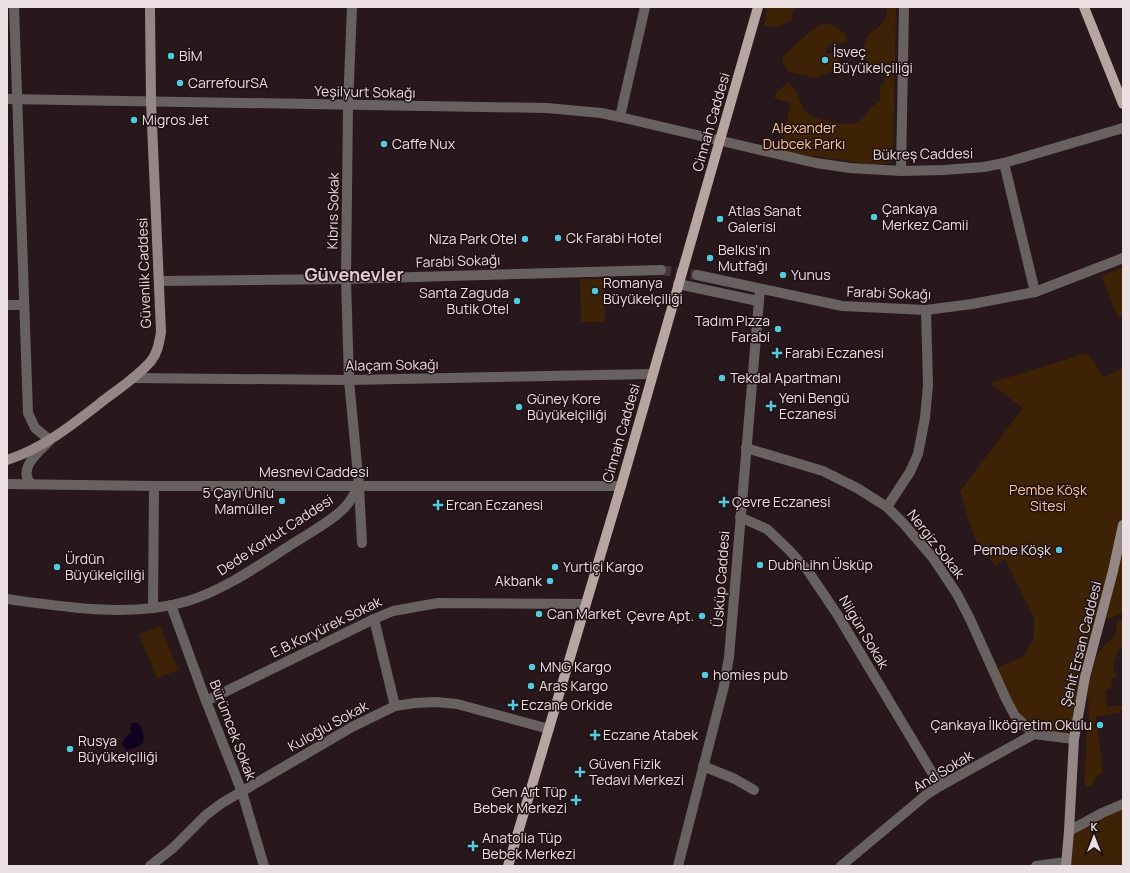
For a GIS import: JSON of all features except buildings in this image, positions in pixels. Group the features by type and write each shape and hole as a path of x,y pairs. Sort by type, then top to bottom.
{"main road":[{"name":"Güvenlik Caddesi","path":"7,460 28,452 50,440 78,420 133,378 151,361 158,349 161,332 151,101 150,7"},
{"name":"Cinnah Caddesi","path":"508,866 621,486 758,7"},
{"path":"1084,7 1123,104"},
{"name":"Şehit Ersan Caddesi","path":"1066,864 1070,831 1074,739 1085,677 1110,585 1123,525"}],"street":[{"path":"14,7 12,99 24,305 28,413 35,428 50,440 27,467 27,479 31,484"},
{"name":"Kıbrıs Sokak","path":"352,7 348,106 346,279 349,380 359,486 362,543"},
{"path":"620,117 645,7"},
{"path":"901,171 904,7"},
{"name":"Yeşilyurt Sokağı","path":"12,99 348,106 547,108 601,113 720,141"},
{"name":"Bükreş Caddesi","path":"720,141 816,163 850,168 901,171 944,170 984,167 1004,163 1123,128"},
{"path":"1004,163 1035,292"},
{"name":"Farabi Sokağı","path":"697,275 842,306 926,310 972,304 1035,292 1123,258"},
{"name":"Farabi Sokağı","path":"159,281 346,279 662,270"},
{"path":"678,284 758,301"},
{"name":"Üsküp Caddesi","path":"678,866 724,686 729,657 760,289"},
{"path":"7,305 24,305"},
{"path":"887,508 910,472 918,454 925,418 928,385 926,310"},
{"name":"Alaçam Sokağı","path":"133,378 349,380 652,374"},
{"name":"Nergiz Sokak","path":"746,448 823,471 857,488 887,508 903,523 933,558 957,594 1015,716 1034,734"},
{"name":"Mesnevi Caddesi","path":"7,484 154,486 621,486"},
{"path":"153,608 154,486"},
{"name":"Dede Korkut Caddesi","path":"7,599 80,608 119,610 171,606 211,592 236,580 265,562 340,512 346,506 359,486"},
{"name":"Nilgün Sokak","path":"740,517 767,529 808,571 837,614 940,786"},
{"name":"E.B.Koryürek Sokak","path":"206,701 393,611 438,603 585,604"},
{"name":"Bürümcek Sokak","path":"171,606 242,792 264,866"},
{"path":"374,619 395,706"},
{"name":"Kuloğlu Sokak","path":"150,866 173,848 206,814 352,727 395,706 415,702 457,704 549,729"},
{"path":"1034,734 1074,739"},
{"name":"And Sokak","path":"841,866 926,795 1034,734"},
{"path":"703,766 735,779 754,790"},
{"path":"1070,831 1102,813 1123,804"},
{"path":"1036,866 1066,864"}],"green space":[{"path":"768,7 796,7 793,10 791,20 781,26 772,27 764,25"},
{"name":"Alexander Dubcek Parkı","path":"888,7 896,7 893,162 875,165 779,151 791,103 774,98 778,91 788,82 796,90 805,111 815,118 837,123 855,124 862,119 871,107 880,101 880,88 886,75 864,58 863,50 868,35 879,27 886,17"},
{"path":"822,24 831,24 846,34 847,42 828,45 825,54 836,52 839,60 839,69 816,78 788,71 783,62 783,56 810,32"},
{"path":"1123,267 1123,317 1118,317 1102,276"},
{"path":"580,279 604,279 605,322 581,322"},
{"name":"Pembe Köşk Sitesi","path":"1087,353 1104,377 1123,368 1123,613 1101,621 1074,739 1034,734 1015,716 993,670 1024,656 1034,637 1034,617 1005,559 995,565 974,537 960,491 1023,408 990,383"},
{"path":"1123,620 1123,644 1117,653 1113,665 1114,672 1117,677 1111,678 1112,688 1105,690 1107,707 1123,705 1123,709 1120,710 1120,713 1096,717 1103,773 1097,776 1091,786 1086,787 1084,782 1086,736 1089,723 1088,688 1096,657 1104,645 1114,638 1118,622"},
{"path":"160,626 178,670 157,678 139,634"},
{"path":"1123,804 1123,866 1066,866 1069,831"}],"shaded area":[{"path":"132,723 138,723 144,740 143,743 137,747 127,750 122,745 124,739 131,732 130,727"}],"tunnel":[{"path":"661,270 697,275"}],"place":[{"name":"BİM","path":"171,56"},
{"name":"İsveç Büyükelçiliği","path":"825,60"},
{"name":"CarrefourSA","path":"180,83"},
{"name":"Migros Jet","path":"134,120"},
{"name":"Caffe Nux","path":"384,144"},
{"name":"Çankaya Merkez Camii","path":"874,217"},
{"name":"Atlas Sanat Galerisi","path":"720,219"},
{"name":"Ck Farabi Hotel","path":"558,238"},
{"name":"Niza Park Otel","path":"525,239"},
{"name":"Belkıs'ın Mutfağı","path":"710,258"},
{"name":"Yunus","path":"783,275"},
{"name":"Romanya Büyükelçiliği","path":"595,291"},
{"name":"Santa Zaguda Butik Otel","path":"517,301"},
{"name":"Tadım Pizza Farabi","path":"778,329"},
{"name":"Farabi Eczanesi","path":"777,353"},
{"name":"Tekdal Apartmanı","path":"722,378"},
{"name":"Yeni Bengü Eczanesi","path":"771,406"},
{"name":"Güney Kore Büyükelçiliği","path":"519,407"},
{"name":"5 Çayı Unlu Mamüller","path":"282,501"},
{"name":"Çevre Eczanesi","path":"724,502"},
{"name":"Ercan Eczanesi","path":"438,505"},
{"name":"Pembe Köşk","path":"1059,550"},
{"name":"DubhLihn Üsküp","path":"760,565"},
{"name":"Ürdün Büyükelçiliği","path":"57,567"},
{"name":"Yurtiçi Kargo","path":"555,567"},
{"name":"Akbank","path":"550,581"},
{"name":"Can Market","path":"539,614"},
{"name":"Çevre Apt.","path":"702,616"},
{"name":"MNG Kargo","path":"532,667"},
{"name":"homies pub","path":"705,675"},
{"name":"Aras Kargo","path":"531,686"},
{"name":"Eczane Orkide","path":"513,705"},
{"name":"Çankaya İlköğretim Okulu","path":"1100,725"},
{"name":"Eczane Atabek","path":"595,735"},
{"name":"Rusya Büyükelçiliği","path":"70,749"},
{"name":"Güven Fizik Tedavi Merkezi","path":"580,772"},
{"name":"Gen Art Tüp Bebek Merkezi","path":"576,800"},
{"name":"Anatolia Tüp Bebek Merkezi","path":"473,846"}],"district":[{"name":"Güvenevler","path":"354,275"}]}
